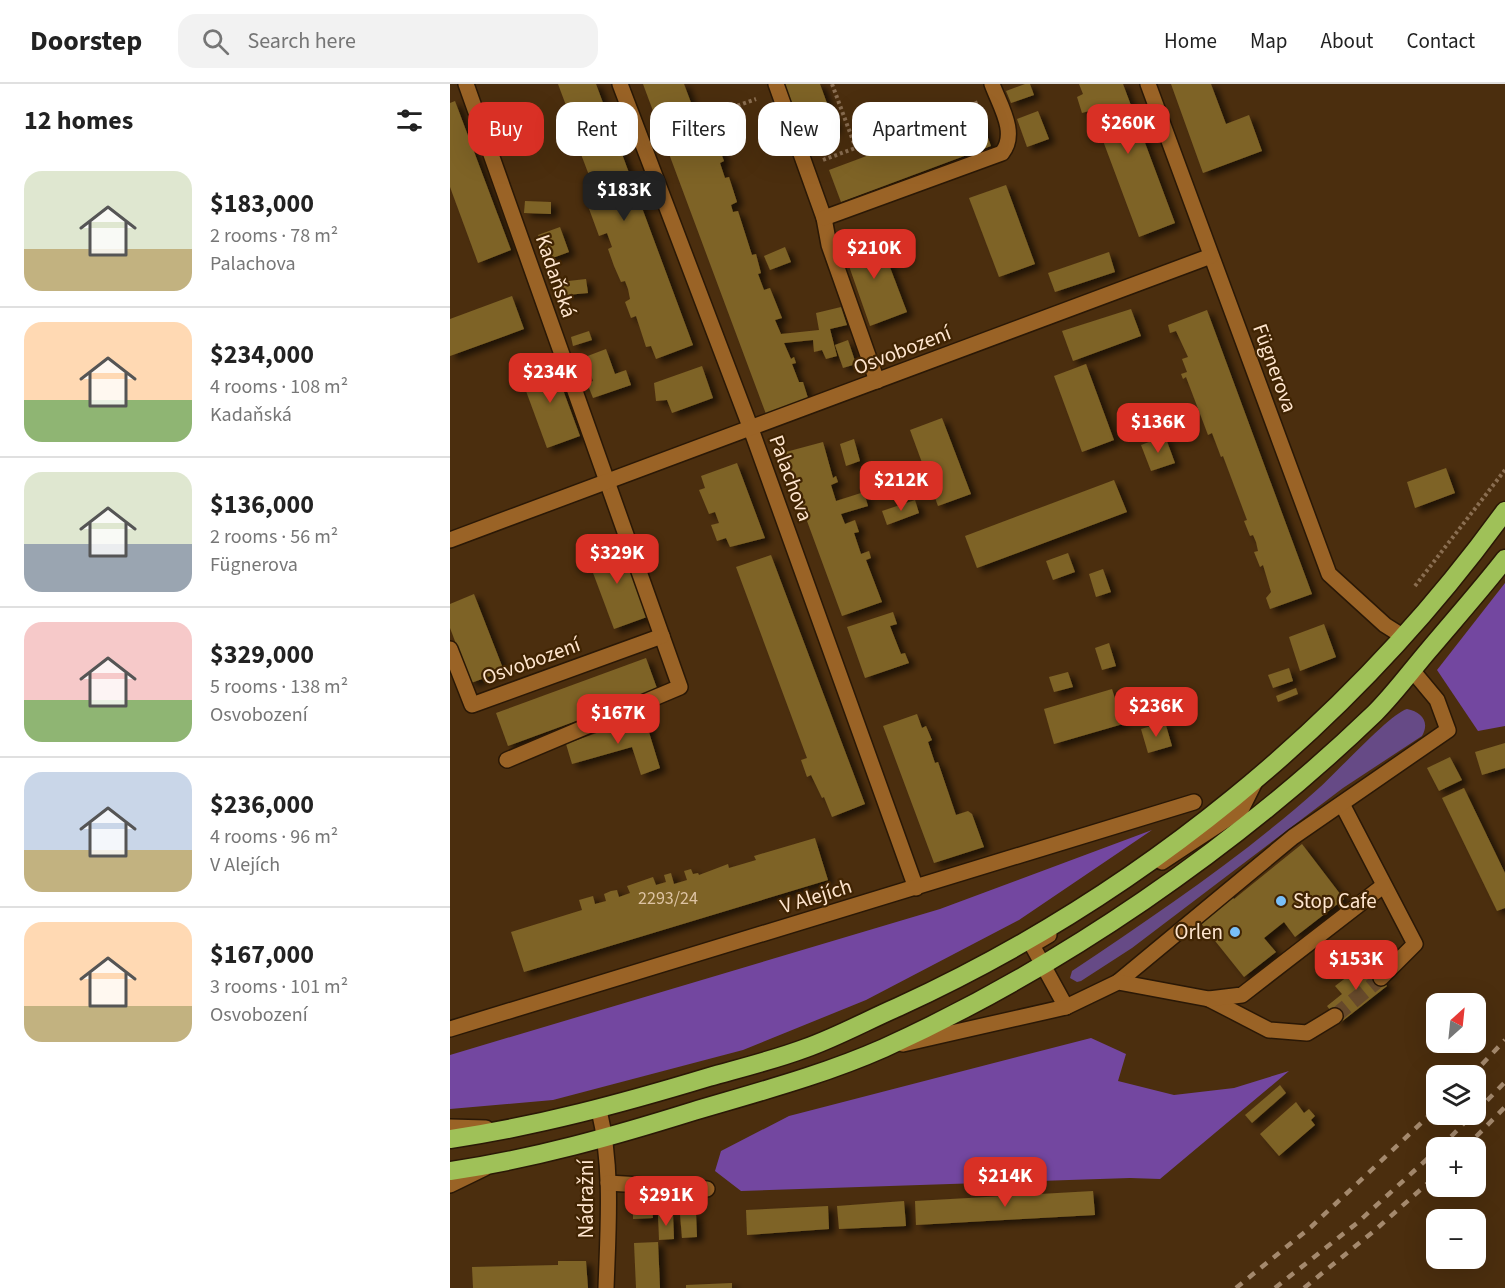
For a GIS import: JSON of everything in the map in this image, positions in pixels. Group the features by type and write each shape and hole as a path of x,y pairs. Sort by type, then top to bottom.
{"highway":[{"path":"450,1139 599,1110 807,1048 965,976 1078,909 1254,784 1361,684 1478,549 1505,511"},
{"path":"450,1171 492,1165 606,1138 819,1073 883,1048 980,1001 1044,964 1156,891 1272,804 1377,711 1505,560"}],"street":[{"name":"Kadaňská","path":"466,84 606,482"},
{"name":"Palachova","path":"620,84 751,429 916,888"},
{"path":"776,84 824,218 829,245 877,381"},
{"name":"Fügnerova","path":"1148,84 1329,574 1385,625 1404,637"},
{"path":"824,218 1002,153 1010,143 1010,133 994,90"},
{"name":"Osvobození","path":"450,540 1211,256"},
{"path":"507,760 680,687 606,482"},
{"name":"Osvobození","path":"450,649 472,705 662,636"},
{"path":"883,1048 1066,1007 1118,982 1293,837 1448,730 1437,700 1412,670"},
{"path":"1066,1007 1032,945 1241,810 1254,784"},
{"name":"V Alejích","path":"450,1029 1194,802"},
{"path":"1342,804 1415,944 1381,978"},
{"path":"1209,999 1242,995 1383,886"},
{"path":"1118,982 1209,999 1269,1030 1307,1033 1335,1016"},
{"name":"Nádražní","path":"599,1110 606,1138 608,1183 606,1288"},
{"path":"450,1127 507,1129"},
{"path":"450,1185 492,1165"},
{"path":"608,1183 707,1189"}],"path":[{"path":"832,84 852,138"},
{"path":"806,167 994,90"},
{"path":"746,103 756,99"},
{"path":"1413,589 1505,470"}],"shaded area":[{"path":"1505,583 1505,726 1478,731 1437,670"},
{"path":"1407,709 1423,718 1425,726 1422,736 1343,788 1132,948 1081,981 1077,982 1070,978 1072,971 1167,906 1260,838 1319,788 1389,721"},
{"path":"1152,830 1019,920 866,1000 743,1050 553,1100 450,1109 450,1055 940,909"},
{"path":"1091,1038 1126,1054 1118,1081 1174,1095 1234,1088 1289,1071 1160,1179 1130,1178 741,1191 715,1171 721,1151 789,1116"}],"building":[{"path":"558,84 596,84 603,102 565,102"},
{"path":"643,84 684,84 691,102 650,102"},
{"path":"783,84 820,84 827,102 790,102"},
{"path":"1030,84 1034,95 1011,103 1006,91"},
{"path":"1079,84 1123,84 1175,223 1139,237 1096,122 1093,123 1089,111 1082,113 1077,97 1083,94"},
{"path":"1171,84 1211,84 1226,124 1249,115 1262,151 1203,173"},
{"path":"455,101 468,136 468,156 476,156 511,250 478,263 450,187 450,103"},
{"path":"1038,111 1049,139 1027,147 1017,119"},
{"path":"582,156 623,156 693,345 656,359 651,346 646,347 636,316 631,318 625,302 630,299 628,289 625,281 621,282 614,266 608,249 612,247 607,233 599,236 584,195 592,192 589,184 592,183"},
{"path":"670,156 722,156 724,161 720,163 725,178 729,177 737,202 731,205 733,212 738,211 752,255 756,254 761,273 758,274 764,290 770,288 782,318 775,320 781,334 819,330 816,313 841,307 847,325 830,329 837,356 826,359 822,350 814,352 813,340 784,343 791,359 794,357 796,363 792,364 799,382 803,382 808,398 766,414"},
{"path":"866,156 964,156 841,202 829,170"},
{"path":"1006,185 1035,264 999,277 969,198"},
{"path":"525,201 551,202 551,214 524,213"},
{"path":"560,227 569,252 547,260 538,235"},
{"path":"877,233 907,312 870,326 842,246"},
{"path":"785,247 791,262 770,270 764,256"},
{"path":"1109,252 1115,272 1055,292 1048,273"},
{"path":"586,279 588,293 556,296 551,283"},
{"path":"512,296 524,329 450,356 450,319"},
{"path":"1131,309 1141,336 1073,361 1062,331"},
{"path":"1207,310 1312,594 1270,609 1266,598 1271,592 1263,565 1260,567 1254,552 1258,551 1256,542 1253,535 1250,536 1244,521 1247,520 1223,456 1221,457 1212,433 1208,435 1186,377 1183,379 1181,374 1187,372 1182,359 1188,357 1176,331 1170,333 1168,325"},
{"path":"589,331 592,340 573,346 571,337"},
{"path":"848,340 856,364 843,368 835,345"},
{"path":"606,349 615,374 626,370 631,385 593,398 587,383 593,381 585,357"},
{"path":"552,360 580,436 547,448 519,372"},
{"path":"1086,364 1114,440 1082,452 1054,376"},
{"path":"702,366 713,398 672,413 667,400 656,401 654,383"},
{"path":"942,418 971,494 938,506 910,430"},
{"path":"1165,436 1175,463 1151,471 1141,445"},
{"path":"854,439 860,461 846,466 840,444"},
{"path":"823,442 833,478 836,476 838,482 831,485 836,501 864,492 868,506 841,514 845,524 855,520 859,532 854,533 861,554 869,551 871,558 866,560 882,602 842,616 782,453"},
{"path":"737,463 765,538 730,547 726,538 717,541 711,525 719,523 715,512 709,514 699,490 705,488 701,476"},
{"path":"1446,468 1455,493 1415,508 1407,482"},
{"path":"1114,480 1127,512 977,568 965,536"},
{"path":"915,500 919,513 887,525 882,511"},
{"path":"619,541 647,617 614,629 586,554"},
{"path":"1068,553 1075,572 1053,580 1046,561"},
{"path":"771,555 865,804 832,817 811,775 807,777 801,760 807,758 736,567"},
{"path":"1103,569 1111,592 1096,597 1089,574"},
{"path":"474,594 504,671 471,683 450,628 450,604"},
{"path":"893,612 897,624 890,626 901,654 905,653 909,663 865,678 847,627"},
{"path":"1324,624 1336,657 1300,671 1289,637"},
{"path":"1109,643 1116,666 1102,670 1095,648"},
{"path":"646,658 658,691 508,746 496,713"},
{"path":"1289,668 1293,681 1273,688 1268,675"},
{"path":"1068,672 1073,687 1054,692 1049,677"},
{"path":"1296,688 1298,694 1278,702 1276,696"},
{"path":"1112,689 1123,724 1054,744 1044,709"},
{"path":"917,714 922,728 926,726 932,740 928,742 935,763 938,762 956,815 968,811 972,814 984,847 934,863 883,726"},
{"path":"644,716 660,768 641,775 632,747 572,764 566,744"},
{"path":"1165,722 1172,746 1148,753 1141,729"},
{"path":"1505,743 1505,768 1482,775 1475,752"},
{"path":"1450,757 1462,780 1439,791 1427,768"},
{"path":"1464,788 1505,873 1505,908 1497,911 1442,798"},
{"path":"815,838 828,880 524,972 511,932 582,910 579,900 593,896 595,904 606,901 604,894 617,890 619,897 630,893 627,886 653,877 656,885 666,882 664,875 671,873 674,884 687,880 684,871 691,869 693,874 698,873 699,875 728,864 729,868 756,860 754,856"},
{"path":"1302,844 1344,899 1295,937 1284,922 1264,938 1276,952 1244,977 1192,912 1224,887 1234,899"},
{"path":"1368,961 1387,986 1340,1023 1327,1006 1342,994 1335,986"},
{"path":"1280,1085 1286,1093 1252,1123 1245,1115"},
{"path":"1296,1102 1304,1113 1309,1109 1315,1116 1311,1120 1315,1125 1279,1156 1260,1134"},
{"path":"1093,1191 1095,1215 916,1225 915,1201"},
{"path":"904,1201 906,1226 839,1229 837,1206"},
{"path":"828,1206 829,1229 747,1235 746,1210"},
{"path":"652,1208 653,1218 633,1219 633,1209"},
{"path":"696,1213 697,1237 682,1238 680,1214"},
{"path":"658,1214 673,1214 674,1239 659,1240"},
{"path":"658,1242 660,1288 636,1288 634,1243"},
{"path":"558,1261 586,1261 588,1288 473,1288 472,1267 558,1265"},
{"path":"732,1283 732,1288 686,1288 686,1285"}],"tunnel":[{"path":"1335,1016 1381,978"}],"railway":[{"path":"1481,1065 1505,1040"},
{"path":"1486,1102 1505,1082"},
{"path":"1476,1137 1505,1107"},
{"path":"1236,1288 1311,1227 1426,1118"},
{"path":"1451,1137 1462,1125"},
{"path":"1275,1288 1357,1223 1426,1160"},
{"path":"1304,1288 1426,1185"}],"place":[{"name":"Stop Cafe","path":"1281,901"},
{"name":"Orlen","path":"1235,932"}]}
